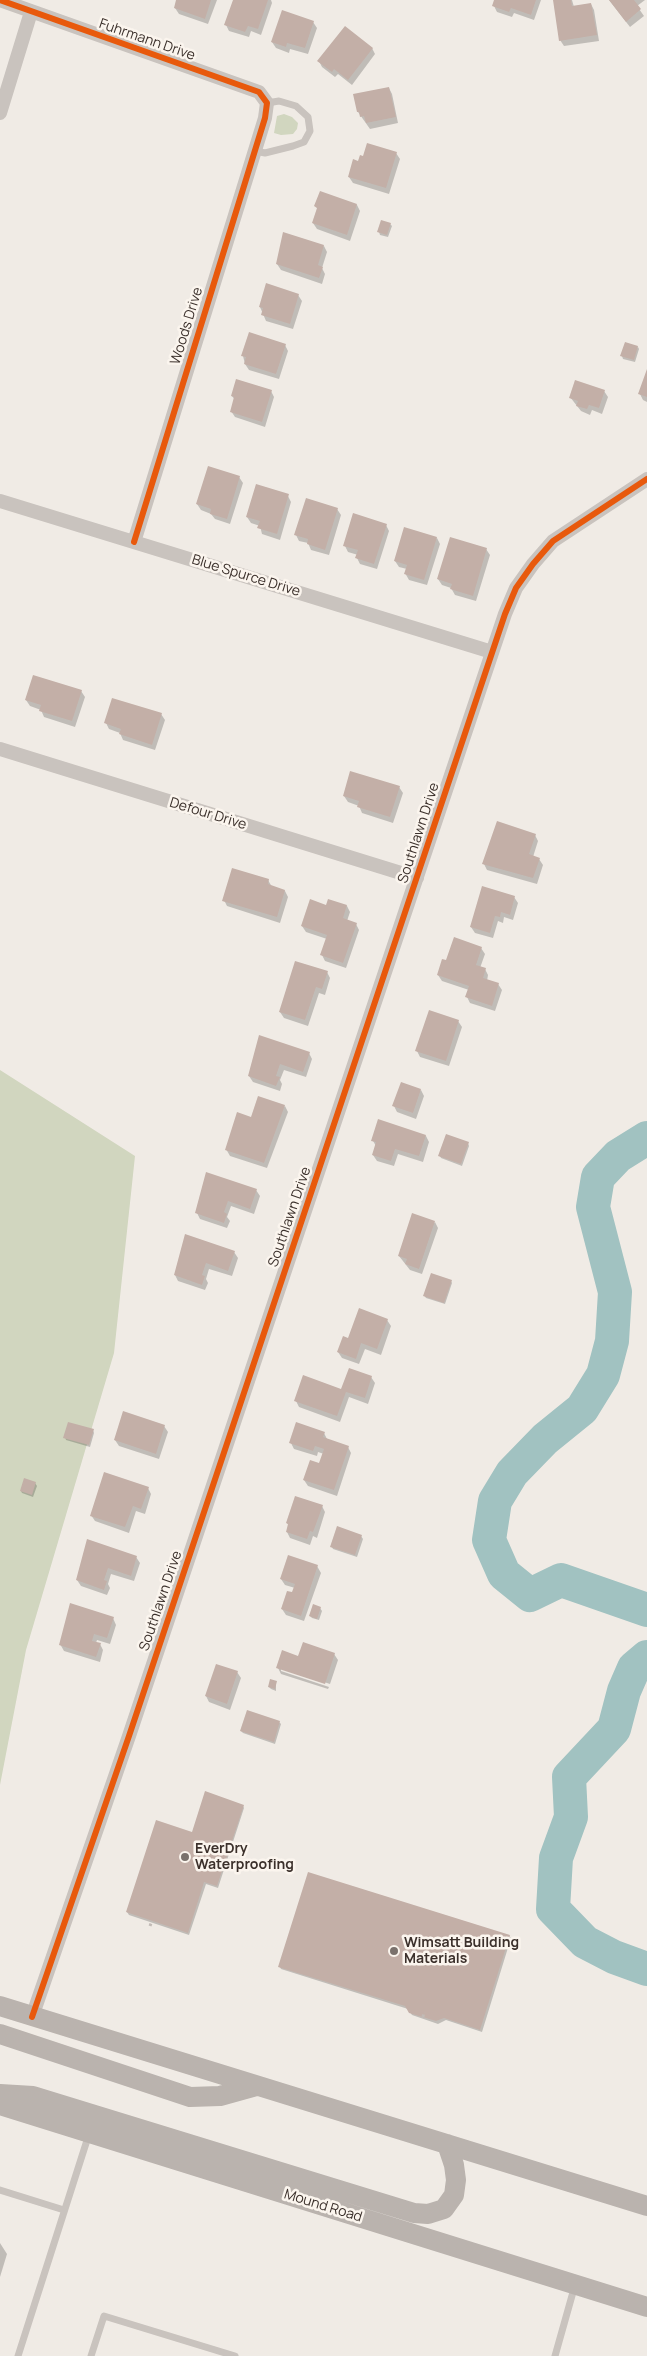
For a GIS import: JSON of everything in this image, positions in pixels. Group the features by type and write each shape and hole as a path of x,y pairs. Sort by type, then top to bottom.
{"main road":[{"path":"0,2006 647,2206"},
{"path":"0,2034 190,2097 220,2096 256,2086"},
{"path":"0,2094 33,2096 92,2124 414,2213 428,2214 444,2209 454,2195 456,2180 454,2165 446,2144"},
{"name":"Mound Road","path":"0,2105 92,2124 575,2285 647,2307"}],"street":[{"name":"Fuhrmann Drive","path":"0,0 259,92 267,103"},
{"path":"0,113 31,12"},
{"name":"Woods Drive","path":"134,542 265,118 267,103"},
{"name":"Southlawn Drive","path":"32,2017 129,1736 492,652 516,588 533,564 560,536 647,479"},
{"name":"Blue Spurce Drive","path":"0,501 492,652"},
{"name":"Defour Drive","path":"0,749 417,878"}],"lane":[{"path":"254,151 265,153 293,146 304,142 310,131 308,117 296,106 279,101 267,103"},
{"path":"18,2356 92,2124"},
{"path":"0,2190 64,2210"},
{"path":"555,2356 575,2285"},
{"path":"91,2356 104,2316 235,2356"}],"path":[{"path":"150,1926 152,1921"},
{"path":"422,2017 424,2012"}],"green space":[{"path":"284,114 292,117 298,123 297,129 293,134 281,135 274,133 277,116"},
{"path":"0,1070 135,1156 114,1353 26,1650 0,1785"}],"building":[{"path":"176,0 211,0 205,19 174,8"},
{"path":"233,0 268,0 258,29 248,26 245,32 224,25"},
{"path":"494,0 536,0 531,15 511,8 509,12 492,6"},
{"path":"553,0 571,0 572,6 591,3 597,35 559,41"},
{"path":"609,0 634,0 641,9 626,22"},
{"path":"282,10 314,21 305,48 287,43 286,47 271,42"},
{"path":"345,26 373,48 348,80 334,69 332,72 317,61"},
{"path":"389,87 396,117 366,123 364,116 360,117 359,112 357,112 353,94"},
{"path":"367,143 397,152 386,188 348,177 353,159 358,161 360,155 363,156"},
{"path":"320,191 357,204 347,235 312,223 317,208 314,206"},
{"path":"381,220 391,223 387,235 377,232"},
{"path":"283,232 324,245 318,265 323,267 319,278 276,264"},
{"path":"266,283 299,294 290,324 261,315 263,308 259,307"},
{"path":"249,332 286,344 276,374 244,364 246,357 241,356"},
{"path":"625,342 638,346 634,360 620,356"},
{"path":"647,369 647,397 638,394"},
{"path":"236,379 272,390 262,422 230,412 234,397 231,396"},
{"path":"575,380 605,390 599,408 589,405 587,409 576,406 578,401 569,398"},
{"path":"208,466 240,476 227,519 210,514 211,509 196,504"},
{"path":"256,484 289,494 277,534 257,528 260,521 246,517"},
{"path":"306,498 338,508 325,550 307,544 308,539 294,535"},
{"path":"353,513 387,524 374,564 355,558 358,550 343,546"},
{"path":"404,527 437,537 424,580 404,574 407,565 394,561"},
{"path":"450,537 487,548 473,596 450,589 452,584 437,579"},
{"path":"33,675 82,690 72,721 39,711 41,705 25,700"},
{"path":"112,698 162,713 152,745 119,734 121,729 104,723"},
{"path":"350,771 400,786 390,817 357,807 359,801 343,796"},
{"path":"497,821 536,834 529,854 540,858 533,878 482,864"},
{"path":"232,868 269,879 268,884 285,890 277,917 222,901"},
{"path":"482,886 515,896 510,915 501,912 500,917 495,916 490,933 470,927"},
{"path":"310,899 326,905 328,899 347,905 343,918 357,923 343,963 320,955 327,935 301,926"},
{"path":"454,937 482,947 476,965 486,968 483,978 499,983 492,1006 465,997 469,986 437,975 442,959 446,960"},
{"path":"295,961 328,971 322,989 316,987 305,1020 279,1012"},
{"path":"429,1010 459,1020 446,1061 415,1051"},
{"path":"259,1035 310,1052 303,1072 280,1064 276,1076 280,1077 276,1086 248,1076"},
{"path":"401,1082 421,1089 413,1113 392,1106"},
{"path":"258,1096 285,1105 264,1163 225,1150 237,1112 251,1117"},
{"path":"378,1119 426,1135 419,1156 395,1149 391,1161 372,1155 376,1142 371,1141"},
{"path":"446,1134 469,1142 461,1164 438,1156"},
{"path":"206,1172 257,1189 250,1209 228,1201 224,1212 227,1214 224,1223 195,1213"},
{"path":"412,1213 435,1221 419,1269 405,1264 407,1259 398,1256"},
{"path":"185,1234 235,1251 228,1271 206,1263 202,1275 205,1276 202,1285 174,1275"},
{"path":"431,1273 452,1280 444,1303 423,1296"},
{"path":"359,1308 388,1319 377,1349 361,1343 356,1359 337,1352 343,1336 348,1338"},
{"path":"349,1368 372,1376 365,1398 346,1392 337,1416 294,1401 303,1375 341,1389"},
{"path":"123,1411 165,1425 156,1454 114,1440"},
{"path":"68,1422 94,1429 89,1445 63,1438"},
{"path":"296,1422 325,1432 323,1437 349,1446 334,1490 303,1480 310,1460 319,1463 324,1449 315,1446 313,1451 289,1443"},
{"path":"104,1472 149,1487 141,1509 133,1506 125,1527 90,1516"},
{"path":"24,1478 36,1482 32,1495 20,1491"},
{"path":"295,1496 323,1505 313,1532 310,1531 307,1539 286,1532 288,1524 286,1523"},
{"path":"337,1526 362,1535 355,1555 330,1547"},
{"path":"87,1539 137,1556 131,1576 108,1568 104,1580 107,1581 104,1590 76,1580"},
{"path":"288,1555 318,1565 301,1616 281,1609 287,1591 292,1592 295,1584 280,1579"},
{"path":"70,1603 114,1617 107,1638 94,1634 92,1641 101,1643 96,1657 59,1645"},
{"path":"313,1604 321,1607 317,1619 309,1616"},
{"path":"303,1642 335,1653 325,1684 276,1668 282,1650 298,1656"},
{"path":"216,1664 238,1671 227,1704 205,1696"},
{"path":"270,1679 277,1681 275,1689 268,1687"},
{"path":"247,1710 280,1721 274,1742 240,1731"},
{"name":"EverDry Waterproofing","path":"205,1791 244,1805 217,1886 204,1882 188,1933 126,1912 156,1820 192,1832"},
{"name":"Wimsatt Building Materials","path":"308,1872 510,1935 480,2030 444,2018 436,2021 409,2013 405,2006 278,1967"}],"waterway":[{"path":"647,1138 618,1156 598,1177 593,1207 615,1292 612,1341 603,1375 582,1409 545,1439 512,1473 495,1501 489,1540 504,1574 530,1595 561,1580 647,1610"},
{"path":"647,1657 634,1668 624,1691 614,1729 569,1777 571,1817 556,1858 553,1909 585,1942 614,1957 647,1969"}],"cycle path":[{"path":"0,0 259,92 267,103 265,118 134,542"},
{"path":"32,2017 129,1736 505,614 516,588 553,541 647,479"}],"place":[{"name":"EverDry Waterproofing","path":"185,1857"},
{"name":"Wimsatt Building Materials","path":"394,1951"}]}
